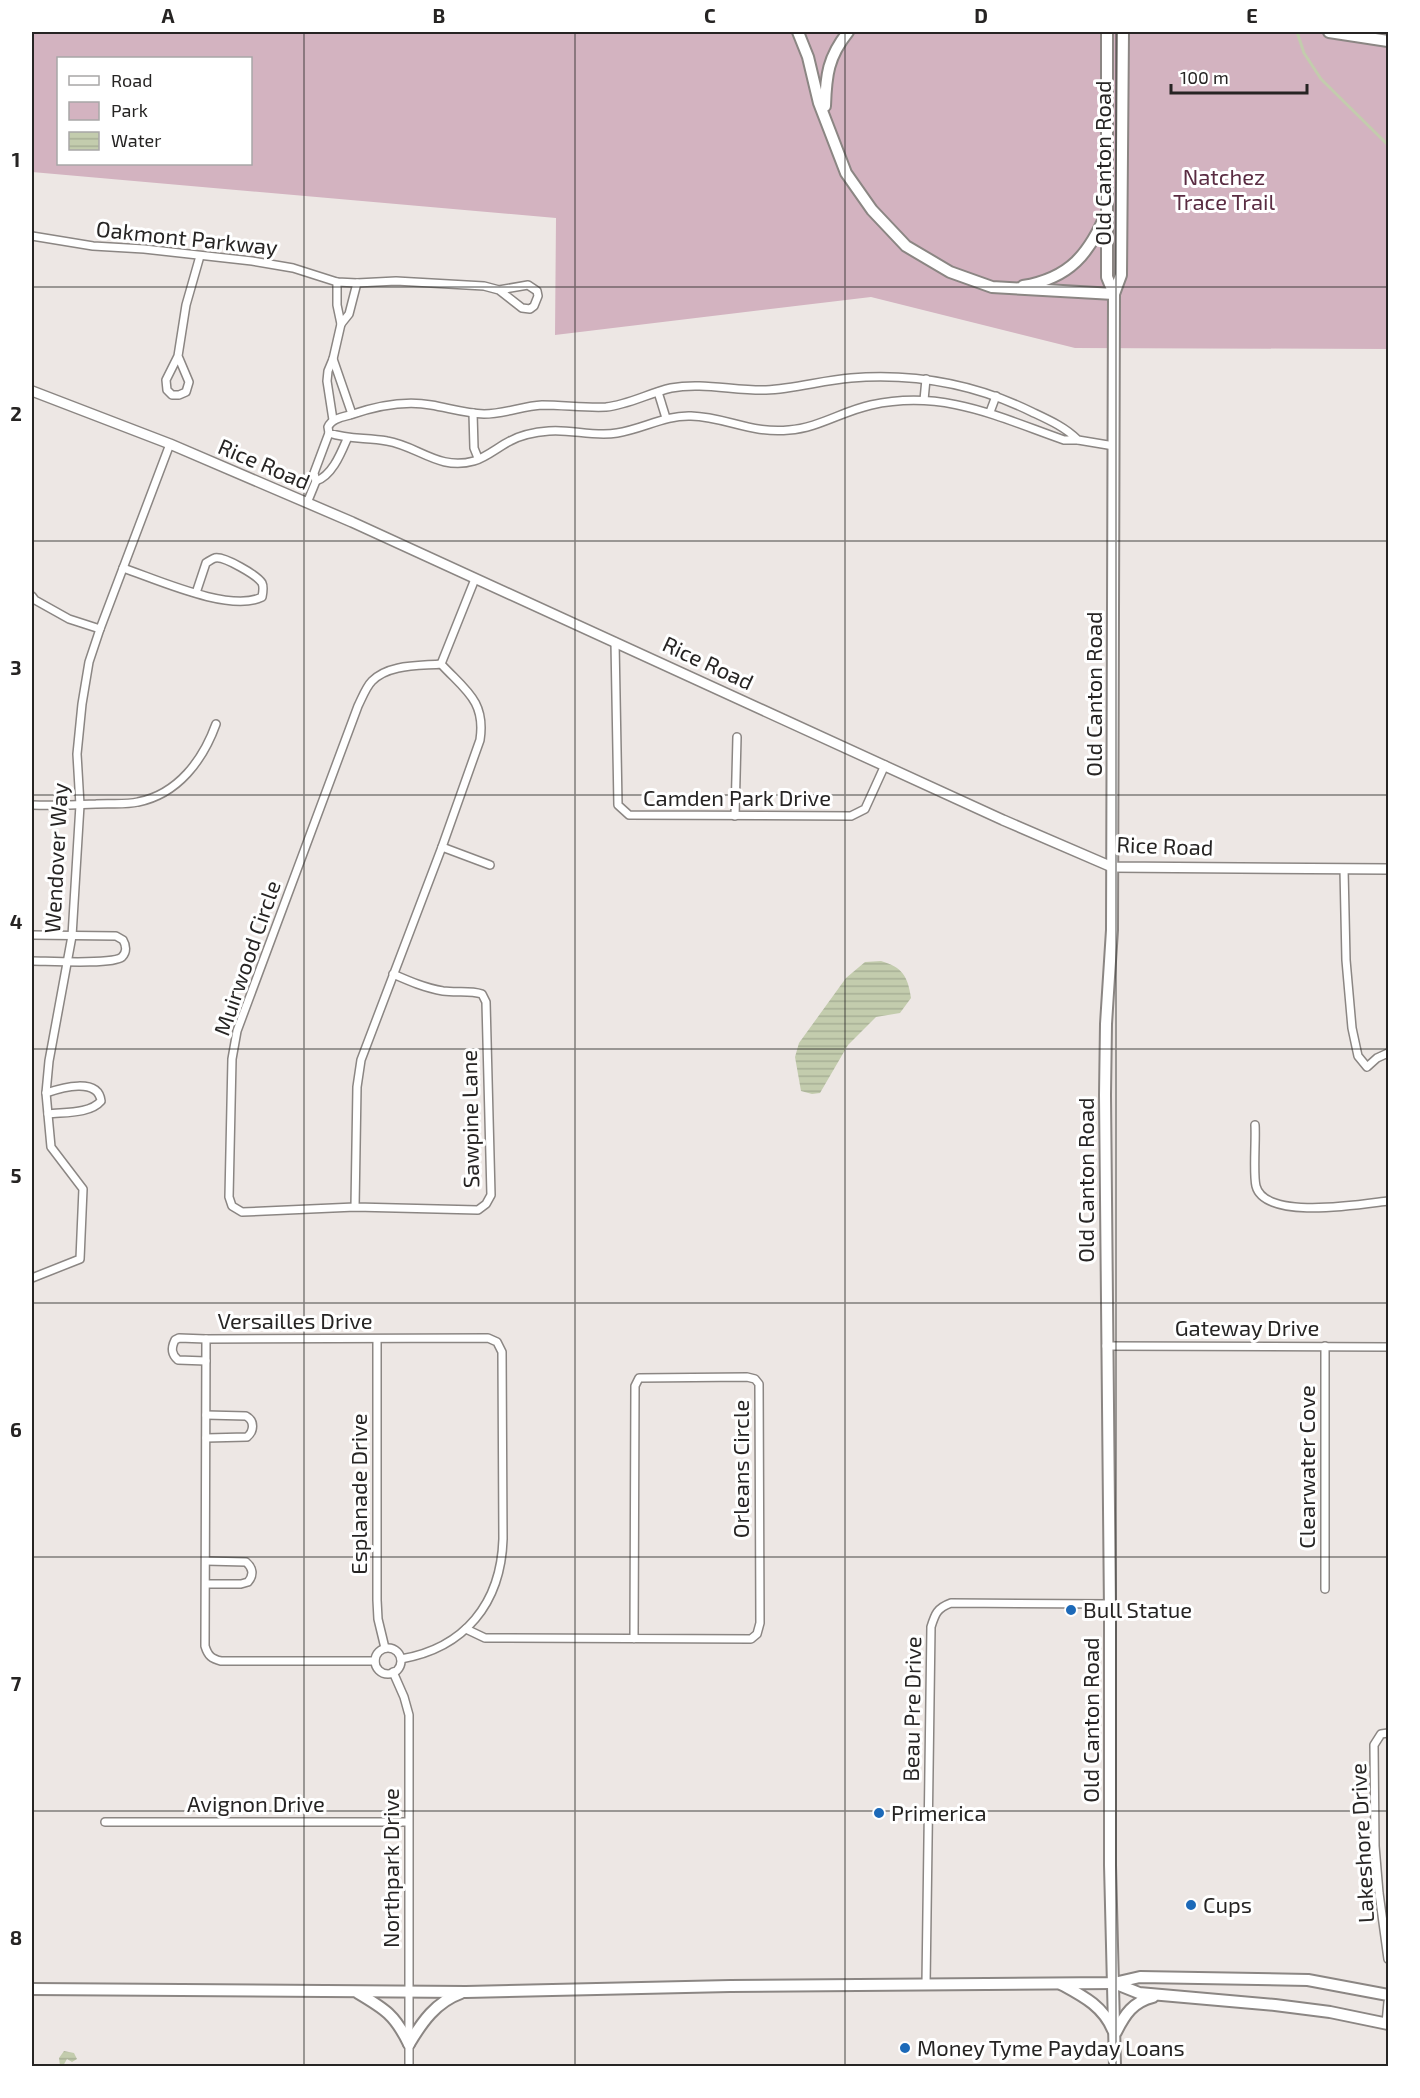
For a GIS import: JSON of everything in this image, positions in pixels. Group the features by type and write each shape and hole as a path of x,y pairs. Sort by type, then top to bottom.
{"main road":[{"path":"798,32 808,57 819,103 839,158 853,186 895,236 915,252 950,272 979,284 1005,289 1114,294"},
{"path":"825,115 824,92 827,71 848,32"},
{"name":"Old Canton Road","path":"1107,32 1107,276 1114,294"},
{"name":"Old Canton Road","path":"1114,2067 1110,1865 1105,1095 1106,1024 1112,930 1114,294 1121,275 1123,32"},
{"path":"1330,32 1389,41"},
{"path":"1005,289 1041,282 1070,268 1090,248 1107,212"},
{"path":"32,1989 466,1992 720,1986 1114,1983 1140,1977 1240,1980 1286,1978 1336,1984 1389,1995"},
{"path":"1058,1983 1091,2000 1110,2023 1114,2035"},
{"path":"1114,1983 1138,1993 1275,2005 1330,2012 1387,2023"},
{"path":"355,1992 384,2008 401,2028 409,2044"},
{"path":"409,2044 428,2015 448,1999 466,1992"},
{"path":"1114,2035 1134,2005 1163,1995"}],"street":[{"name":"Oakmont Parkway","path":"32,236 93,246 144,249 252,261 293,268 337,282 396,281 468,284 499,290 528,285 537,291 538,296 534,306 530,309 522,308 499,290"},
{"path":"178,356 189,382 186,392 172,395 167,390 166,380 178,356 186,305 200,256"},
{"path":"333,420 327,381 341,324 337,305 337,282"},
{"path":"341,324 349,314 357,283"},
{"path":"333,359 352,414"},
{"path":"307,503 316,481 314,472 330,433 328,424 352,414 405,403 431,405 473,413 501,413 542,405 605,407 670,388 691,386 751,390 774,389 830,380 877,376 926,379 996,396 1068,430 1078,440"},
{"path":"924,400 926,379"},
{"name":"Rice Road","path":"32,391 170,444 307,503 1003,820 1112,867 1389,869"},
{"path":"658,392 666,418"},
{"path":"990,412 996,396"},
{"path":"330,433 347,438 386,441 402,445 427,457 447,462 460,462 478,458 510,441 535,433 562,431 614,434 666,418 684,415 700,416 747,428 791,430 821,423 854,409 871,405 904,400 924,400 990,412 1064,440 1114,446"},
{"path":"473,413 474,448 478,458"},
{"path":"316,481 324,479 341,453 347,438"},
{"name":"Wendover Way","path":"32,1278 80,1259 83,1189 51,1147 46,1093 49,1061 72,936 80,805 77,754 82,704 89,662 100,629 170,444"},
{"path":"123,568 196,593 233,602 254,601 262,597 264,590 262,582 257,578 226,559 215,558 206,562 196,593"},
{"path":"355,1207 357,1087 361,1060 480,740 482,724 480,711 473,699 441,664 474,579"},
{"path":"32,596 35,600 69,619 100,629"},
{"name":"Camden Park Drive","path":"615,642 618,805 629,815 851,816 865,809 885,765"},
{"name":"Muirwood Circle","path":"355,1207 242,1212 232,1206 229,1197 232,1059 237,1031 358,706 370,681 385,672 399,668 441,664"},
{"path":"32,806 138,802 165,793 189,774 208,745 216,724"},
{"path":"735,816 736,737"},
{"path":"442,847 490,865"},
{"path":"1344,869 1346,960 1352,1028 1358,1056 1367,1067 1377,1058 1389,1053"},
{"path":"32,935 116,936 123,940 126,951 116,960 32,961"},
{"name":"Sawpine Lane","path":"355,1207 478,1210 486,1204 491,1195 486,1002 482,994 424,987 393,974"},
{"path":"46,1093 76,1086 89,1087 101,1096 102,1101 87,1109 48,1114"},
{"path":"1256,1125 1257,1187 1265,1200 1284,1207 1347,1206 1389,1201"},
{"path":"206,1339 179,1338 175,1340 172,1349 174,1357 178,1360 206,1361"},
{"name":"Versailles Drive","path":"375,1661 214,1660 207,1653 205,1646 206,1339 488,1338 497,1342 502,1352 501,1560 496,1582 486,1605 466,1629 432,1651 401,1659"},
{"name":"Esplanade Drive","path":"377,1340 377,1600 378,1619 385,1648"},
{"name":"Gateway Drive","path":"1106,1346 1389,1347"},
{"name":"Clearwater Cove","path":"1325,1346 1325,1589"},
{"name":"Orleans Circle","path":"466,1629 485,1638 634,1639 751,1639 757,1634 760,1623 759,1384 756,1379 747,1377 639,1378 635,1386 634,1639"},
{"path":"206,1415 246,1416 252,1425 250,1434 241,1438 206,1438"},
{"path":"206,1561 246,1562 252,1573 248,1582 241,1584 206,1584"},
{"name":"Beau Pre Drive","path":"926,1984 931,1627 934,1615 940,1607 951,1603 1110,1604"},
{"path":"385,1648 396,1650 401,1659 399,1667 387,1673 380,1671 375,1661 379,1652 385,1648"},
{"name":"Northpark Drive","path":"393,1672 404,1697 408,1715 409,2067"},
{"name":"Lakeshore Drive","path":"1389,1733 1381,1734 1375,1742 1374,1770 1375,1846 1379,1893 1389,1959"},
{"name":"Avignon Drive","path":"105,1822 408,1822"},
{"path":"1387,2023 1389,2002"}],"green space":[{"name":"Natchez Trace Trail","path":"32,32 1388,32 1388,349 1075,348 871,297 555,335 556,218 32,172"}],"water":[{"path":"881,961 894,966 903,973 911,998 900,1013 876,1017 848,1045 820,1093 812,1094 801,1091 795,1057 799,1043 846,978 865,962"},
{"path":"64,2051 74,2053 77,2059 72,2062 67,2059 63,2066 60,2066 59,2058"}],"waterway":[{"path":"1297,32 1304,53 1321,79 1388,145"}],"place":[{"name":"Bull Statue","path":"1071,1610"},
{"name":"Primerica","path":"879,1813"},
{"name":"Cups","path":"1191,1905"},
{"name":"Money Tyme Payday Loans","path":"905,2048"}]}
